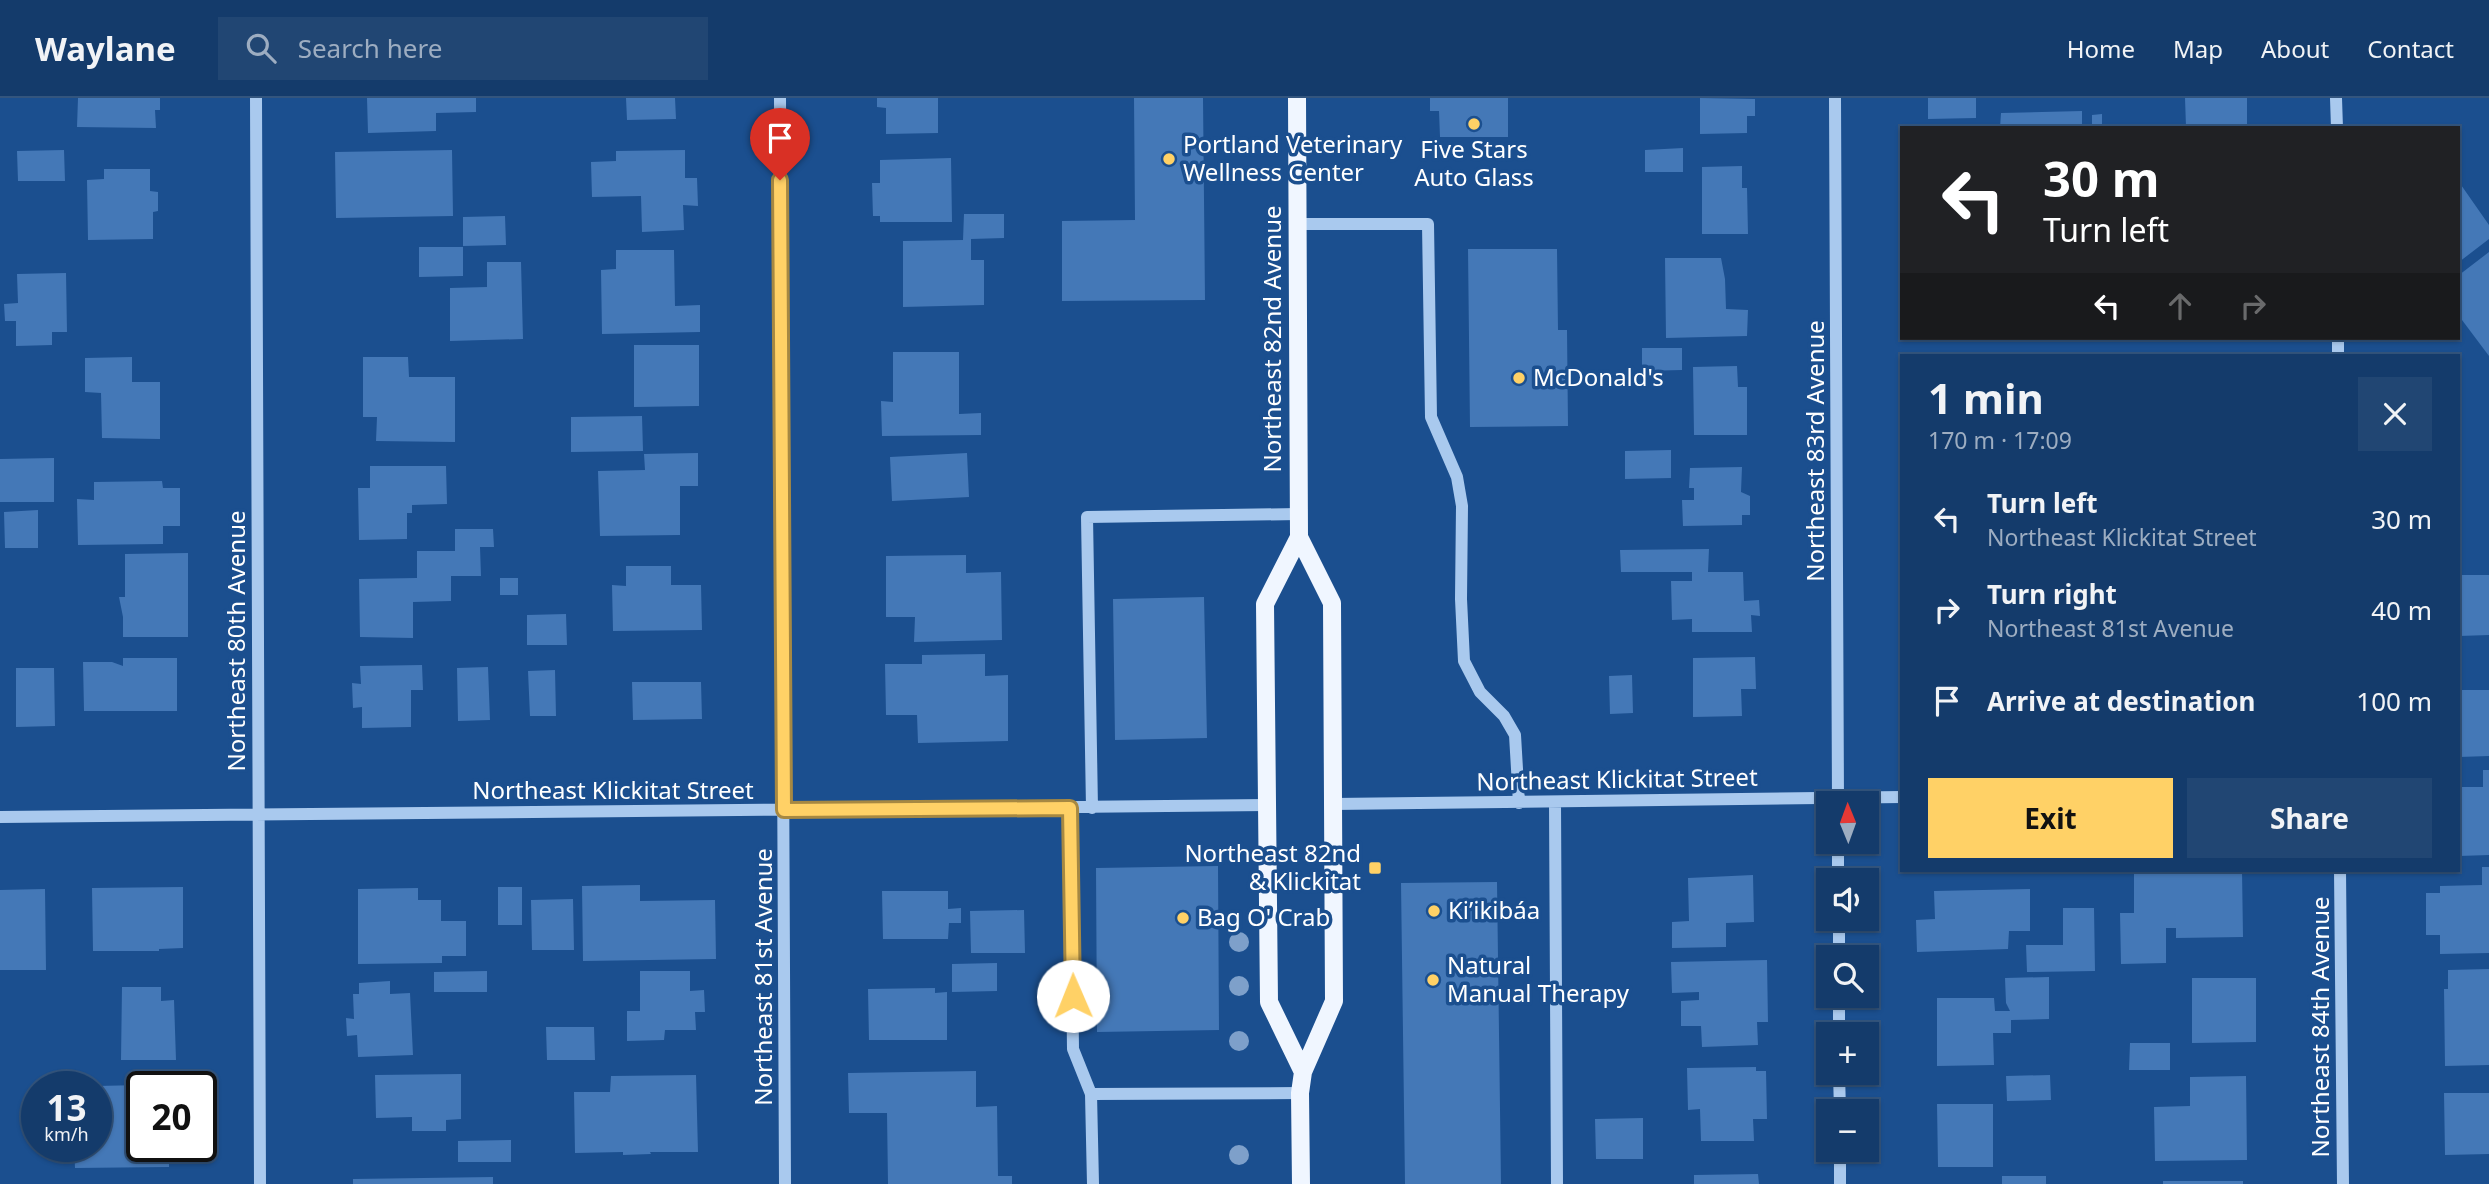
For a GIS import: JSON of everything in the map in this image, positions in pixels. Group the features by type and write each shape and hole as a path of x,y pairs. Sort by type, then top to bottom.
{"main road":[{"name":"Northeast 82nd Avenue","path":"1297,98 1298,514 1299,537 1332,603 1334,1002 1303,1072 1300,1093 1301,1184"},
{"name":"Northeast 82nd Avenue","path":"1299,537 1265,604 1269,1002 1303,1072"}],"street":[{"name":"Northeast 80th Avenue","path":"257,98 260,1184"},
{"name":"Northeast 81st Avenue","path":"780,98 785,1184"},
{"name":"Northeast 83rd Avenue","path":"1835,98 1838,791"},
{"path":"2336,98 2337,126"},
{"path":"1297,224 1428,225 1431,417 1457,477 1462,506 1461,599 1464,661 1480,692 1504,716 1515,735 1519,803"},
{"path":"1092,808 1087,517 1298,514"},
{"name":"Northeast Klickitat Street","path":"1880,798 1900,797"},
{"name":"Northeast Klickitat Street","path":"1333,804 1816,800"},
{"path":"1555,802 1557,1184"},
{"name":"Northeast Klickitat Street","path":"0,817 1268,806"},
{"path":"1070,808 1073,1049 1091,1094 1093,1184"},
{"name":"Northeast 84th Avenue","path":"2340,872 2343,1184"},
{"path":"1091,1094 1300,1093"},
{"path":"1840,1162 1840,1184"}],"building":[{"path":"78,98 160,98 160,110 155,110 156,128 77,127"},
{"path":"367,98 476,98 476,112 436,113 436,131 368,133"},
{"path":"626,98 675,98 676,119 627,120"},
{"path":"877,98 938,98 938,133 886,134 886,108 877,107"},
{"name":"Portland Veterinary Wellness Center","path":"1134,98 1203,98 1205,300 1062,301 1062,221 1135,220"},
{"name":"Five Stars Auto Glass","path":"1430,98 1508,98 1508,137 1440,137 1439,111 1430,111"},
{"path":"1700,98 1755,99 1755,116 1747,116 1747,133 1700,134"},
{"path":"1928,98 1976,98 1976,118 1928,119"},
{"path":"2185,98 2247,98 2247,126 2186,126"},
{"path":"2082,111 2082,126 2000,126 2001,113"},
{"path":"2102,114 2102,126 2092,126 2092,115"},
{"path":"1683,148 1683,172 1645,172 1645,150"},
{"path":"64,150 65,181 18,181 17,151"},
{"path":"452,150 453,216 336,218 335,152"},
{"path":"685,150 685,178 697,178 698,206 683,205 684,230 642,232 641,196 592,197 591,162 616,161 616,151"},
{"path":"951,158 952,222 880,222 880,216 873,216 872,183 880,183 880,160"},
{"path":"1742,166 1742,188 1747,188 1748,234 1702,234 1702,167"},
{"path":"104,169 150,169 150,191 158,192 158,211 153,212 153,239 88,240 87,180 104,179"},
{"path":"2460,183 2489,225 2489,239 2460,261"},
{"path":"964,214 1004,214 1004,238 971,239 971,260 984,260 984,305 903,307 903,241 963,240"},
{"path":"505,216 506,245 463,246 463,217"},
{"path":"419,247 463,247 463,276 419,277"},
{"name":"McDonald's","path":"1468,249 1557,249 1558,330 1567,330 1568,426 1470,427"},
{"path":"616,250 674,250 675,306 700,305 700,332 602,334 601,270 616,269"},
{"path":"2489,252 2489,356 2460,317 2460,274"},
{"path":"1665,258 1721,258 1726,309 1748,310 1747,336 1666,338"},
{"path":"487,262 521,262 523,339 450,341 450,288 487,287"},
{"path":"66,273 67,332 52,332 52,345 16,346 16,321 5,321 4,304 18,303 17,274"},
{"path":"634,345 699,345 699,406 634,407"},
{"path":"1642,348 1682,348 1682,370 1642,371"},
{"path":"893,352 959,352 959,414 981,413 981,435 882,436 881,401 893,402"},
{"path":"2248,352 2248,354 2190,354"},
{"path":"1931,353 1978,353 1978,354"},
{"path":"132,357 132,382 160,382 160,439 102,438 101,393 85,392 85,358"},
{"path":"363,357 408,357 409,377 455,377 455,442 376,441 377,417 363,417"},
{"path":"1737,366 1738,387 1747,387 1747,435 1694,435 1693,367"},
{"path":"642,416 643,451 571,452 571,417"},
{"path":"1671,450 1671,478 1625,479 1625,451"},
{"path":"698,453 698,486 680,486 680,535 600,536 598,471 645,470 644,454"},
{"path":"967,453 969,497 892,501 890,457"},
{"path":"54,458 54,502 0,502 0,459"},
{"path":"370,466 446,466 447,504 412,505 412,513 407,513 407,539 359,540 358,488 370,488"},
{"path":"1742,467 1741,492 1750,496 1750,515 1742,515 1742,525 1683,526 1682,500 1694,500 1694,488 1689,488 1690,468"},
{"path":"162,481 163,488 180,488 180,526 163,526 163,544 78,545 77,499 94,500 94,482"},
{"path":"38,510 38,548 5,548 4,512"},
{"path":"455,529 493,529 494,547 480,547 481,576 451,576 451,601 413,602 413,638 360,637 359,579 417,578 417,551 455,551"},
{"path":"1709,549 1708,572 1743,572 1744,601 1759,600 1760,616 1751,615 1752,632 1692,632 1692,619 1672,620 1671,581 1692,581 1692,572 1621,572 1620,550"},
{"path":"188,553 188,637 123,637 119,597 125,597 125,554"},
{"path":"966,555 966,573 1001,572 1002,640 914,642 915,617 886,617 886,556"},
{"path":"626,566 671,566 671,585 701,585 702,630 613,631 612,585 626,586"},
{"path":"2460,575 2489,575 2489,635 2460,636"},
{"path":"500,578 518,578 518,595 500,595"},
{"path":"1204,597 1207,738 1115,740 1113,599"},
{"path":"566,614 567,645 527,645 527,615"},
{"path":"985,654 985,676 1008,675 1008,741 918,743 917,715 886,715 885,664 922,664 922,655"},
{"path":"1755,657 1756,689 1741,689 1742,716 1693,717 1693,658"},
{"path":"123,658 177,658 177,711 84,711 83,662 112,662 123,666"},
{"path":"422,665 423,690 411,690 411,727 362,728 362,707 353,708 352,683 361,684 360,666"},
{"path":"488,667 490,720 458,721 457,668"},
{"path":"16,668 54,668 55,726 16,727"},
{"path":"555,670 556,716 530,716 528,671"},
{"path":"1632,675 1633,713 1610,714 1609,676"},
{"path":"632,682 701,682 702,719 633,720"},
{"path":"2460,690 2489,690 2489,756 2460,757"},
{"path":"2483,770 2489,770 2489,855 2460,856 2460,787 2483,787"},
{"path":"1218,866 1219,1030 1097,1032 1096,868"},
{"path":"2482,867 2489,867 2489,953 2440,954 2440,935 2426,935 2426,893 2440,893 2440,886 2482,885"},
{"path":"2134,872 2242,872 2243,937 2176,938 2176,928 2166,928 2166,963 2121,964 2120,913 2134,913"},
{"path":"1753,875 1754,922 1726,923 1726,947 1672,948 1672,922 1689,921 1688,878"},
{"path":"1497,882 1501,1184 1405,1184 1401,883"},
{"path":"640,885 640,901 715,900 716,959 583,961 582,886"},
{"path":"183,887 183,948 159,951 93,951 92,888"},
{"path":"498,887 522,887 522,925 498,925"},
{"path":"418,888 418,900 441,900 441,921 466,921 466,956 442,956 442,963 358,964 358,889"},
{"path":"45,889 46,970 0,970 0,890"},
{"path":"2030,889 2030,931 2009,931 2008,949 1917,952 1916,920 1935,919 1934,891"},
{"path":"882,891 948,891 948,909 961,908 961,923 949,923 948,939 883,939"},
{"path":"573,899 574,950 532,950 531,900"},
{"path":"2063,908 2094,908 2095,971 2027,972 2026,945 2063,945"},
{"path":"1024,910 1025,953 971,953 970,911"},
{"path":"1767,960 1768,1022 1757,1022 1758,1045 1702,1047 1701,1026 1681,1026 1681,1001 1699,1000 1699,992 1672,993 1671,962"},
{"path":"997,963 997,991 952,992 952,964"},
{"path":"2489,969 2489,1065 2445,1066 2444,989 2448,989 2448,970"},
{"path":"487,971 487,992 434,992 434,972"},
{"path":"640,971 690,971 690,991 704,990 705,1012 695,1012 696,1030 665,1030 664,1040 627,1041 627,1011 640,1011"},
{"path":"2049,977 2049,1019 2011,1020 2011,1033 1993,1033 1994,1065 1937,1066 1937,998 1994,998 1995,1011 2010,1011 2006,1003 2005,978"},
{"path":"2192,978 2256,978 2256,1042 2192,1043"},
{"path":"390,981 390,994 410,993 413,1055 358,1057 357,1035 347,1036 346,1018 354,1019 353,994 359,994 359,983"},
{"path":"122,987 161,987 161,1001 174,1000 176,1060 121,1060"},
{"path":"935,988 935,993 947,992 947,1040 869,1040 868,989"},
{"path":"546,1027 594,1027 595,1060 547,1060"},
{"path":"2130,1043 2170,1043 2170,1070 2129,1070"},
{"path":"1756,1067 1756,1071 1766,1071 1767,1119 1753,1119 1754,1141 1701,1141 1700,1109 1688,1110 1687,1068"},
{"path":"976,1071 976,1107 997,1106 998,1176 1012,1176 1012,1184 888,1184 887,1113 849,1113 848,1073"},
{"path":"461,1074 461,1119 446,1120 446,1131 412,1131 412,1117 376,1118 375,1075"},
{"path":"696,1075 698,1152 623,1155 623,1152 575,1153 574,1092 610,1092 611,1076"},
{"path":"2050,1075 2051,1100 2007,1101 2006,1076"},
{"path":"2246,1076 2247,1160 2155,1161 2154,1107 2190,1106 2190,1077"},
{"path":"126,1085 126,1162 169,1162 169,1167 75,1168 75,1162 112,1162 112,1086"},
{"path":"2444,1093 2489,1093 2489,1154 2445,1155"},
{"path":"1937,1104 1993,1104 1993,1167 1938,1167"},
{"path":"1643,1118 1643,1159 1596,1159 1595,1119"},
{"path":"511,1140 511,1162 458,1162 458,1141"},
{"path":"1758,1174 1759,1184 1694,1184 1694,1175"},
{"path":"2002,1176 2046,1176 2046,1184 2002,1184"},
{"path":"493,1177 493,1184 353,1184 353,1179"},
{"path":"2163,1181 2243,1181 2243,1184 2163,1184"}],"place":[{"name":"Five Stars Auto Glass","path":"1474,124"},
{"name":"Portland Veterinary Wellness Center","path":"1169,159"},
{"name":"McDonald's","path":"1519,378"},
{"name":"Northeast 82nd & Klickitat","path":"1375,868"},
{"name":"Ki’ikibáa","path":"1434,911"},
{"name":"Bag O' Crab","path":"1183,918"},
{"name":"Natural Manual Therapy","path":"1433,980"}],"route":[{"path":"780,180 784,810 1070,808 1073,996"}]}
